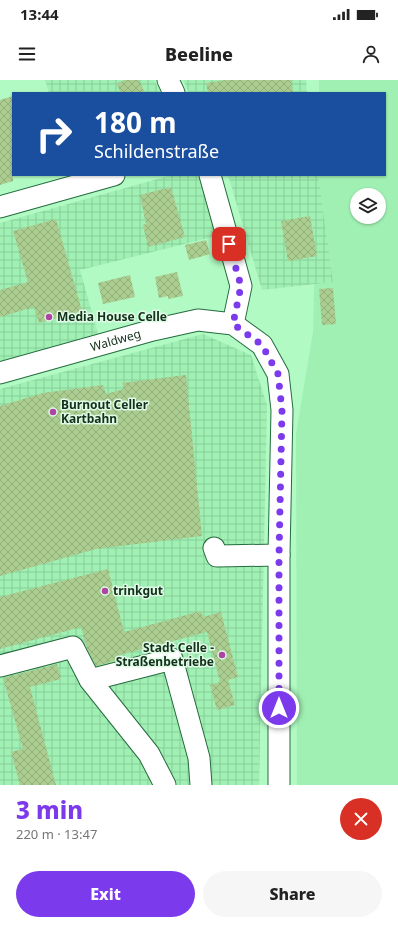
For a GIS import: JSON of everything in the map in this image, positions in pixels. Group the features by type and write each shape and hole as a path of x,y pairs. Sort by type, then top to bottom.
{"street":[{"path":"168,80 174,92"},
{"path":"0,207 110,176"},
{"path":"210,176 241,286 236,315 262,345 278,374 282,410 279,556 279,785"},
{"name":"Waldweg","path":"0,373 153,330 198,320 236,315"},
{"path":"214,548 217,556 279,556"},
{"path":"0,666 72,647 90,680 149,754 165,785"},
{"path":"90,680 172,659 199,758 201,785"}],"shaded area":[{"path":"45,80 154,80 160,92 49,92"},
{"path":"183,80 306,80 307,92 189,92"},
{"path":"319,80 398,80 398,785 297,785 296,434 313,332 317,176 386,176 386,92 319,92"},
{"path":"168,176 198,176 202,182 217,236 80,270 98,334 0,362 0,223"},
{"path":"228,176 318,176 333,282 262,290"},
{"path":"203,334 251,355 267,405 259,785 0,785 0,389"}],"building":[{"path":"126,80 139,80 145,92 120,92 117,83"},
{"path":"226,80 291,80 293,92 208,92 206,83"},
{"path":"12,96 13,181 0,185 0,100"},
{"path":"171,187 185,237 148,247 143,225 146,224 140,195"},
{"path":"310,216 317,256 288,261 281,221"},
{"path":"56,219 82,311 39,323 34,307 0,317 0,290 28,282 13,231"},
{"path":"206,240 210,254 189,260 185,245"},
{"path":"177,272 183,296 168,299 168,296 159,298 155,277"},
{"path":"130,275 135,297 103,304 98,283"},
{"path":"333,288 336,324 322,325 319,289"},
{"path":"186,375 202,536 96,549 0,576 0,406 43,393 103,385 106,394 124,389 122,383"},
{"path":"108,569 124,632 201,611 203,617 221,612 238,677 228,680 235,705 217,710 210,685 220,682 207,632 120,655 121,659 96,666 87,648 81,627 0,649 0,597"},
{"path":"57,664 61,679 30,687 56,785 20,785 11,752 23,749 3,678"}],"place":[{"name":"Media House Celle","path":"49,317"},
{"name":"Burnout Celler Kartbahn","path":"53,412"},
{"name":"trinkgut","path":"105,591"},
{"name":"Stadt Celle - Straßenbetriebe","path":"222,655"}],"route":[{"path":"229,244 241,286 233,324 262,345 278,374 281,398 279,708"}]}
